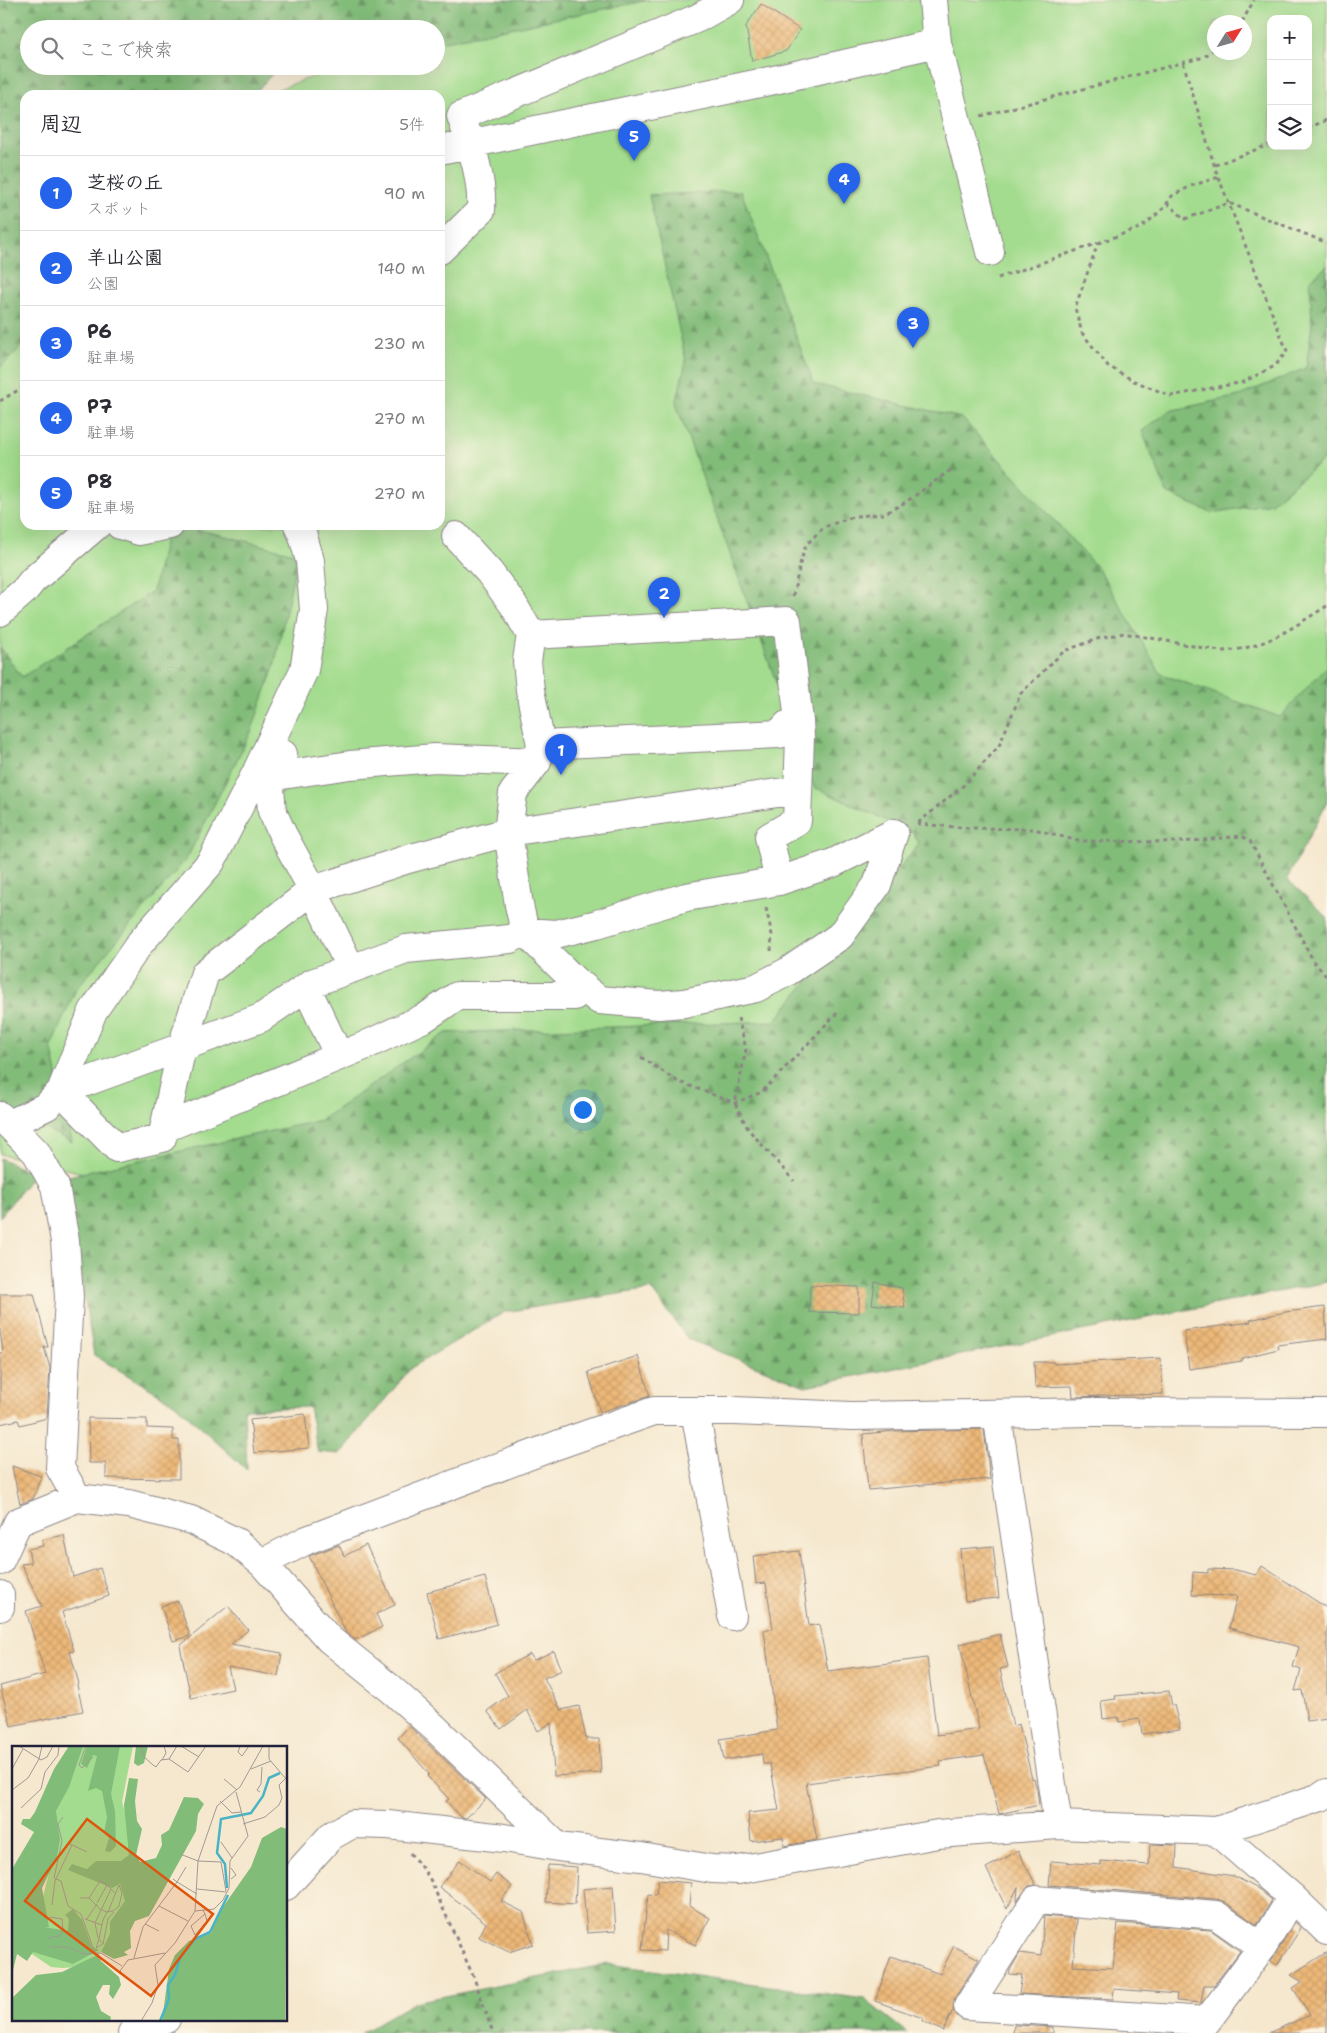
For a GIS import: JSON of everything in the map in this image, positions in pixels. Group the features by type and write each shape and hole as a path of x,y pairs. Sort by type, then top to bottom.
{"street":[{"path":"445,245 481,210 482,192 462,116 698,18 730,0"},
{"path":"933,0 937,43 990,252"},
{"path":"445,149 774,80 937,43"},
{"path":"0,612 24,592 33,580 91,530"},
{"path":"77,1498 60,1468 69,1297 65,1241 55,1186 36,1152 5,1120 47,1106 61,1091 93,1011 140,943 211,862 304,670 314,610 310,561 300,530"},
{"path":"456,536 489,572 513,604 531,635 527,661 539,753 513,793 508,832 525,932 599,1000 659,1005 684,1003 756,988 770,981 840,936 877,886 905,829"},
{"path":"531,635 787,621 799,722 797,821 769,837 770,882"},
{"path":"283,716 287,735 286,746 281,759 269,777 272,811 351,969"},
{"path":"269,777 350,765 435,758 539,753 779,734 787,724 799,722"},
{"path":"61,1091 117,1148 162,1138 182,1047 206,973 313,890 408,859 508,832 798,790"},
{"path":"61,1091 261,1018 312,983 406,949 510,939 525,932 556,934 598,924 686,897 770,882 833,864 905,829"},
{"path":"306,987 339,1056"},
{"path":"165,1128 339,1056 426,1017 456,996 574,996 584,987"},
{"path":"262,1562 307,1540 592,1432 654,1411 852,1416 1327,1413"},
{"path":"696,1411 732,1616"},
{"path":"997,1414 1058,1825"},
{"path":"0,1561 18,1522 77,1498 129,1504 191,1520 236,1542 262,1562 329,1639 436,1728 558,1847"},
{"path":"0,1595 0,1607"},
{"path":"288,1884 331,1836 352,1824 388,1825 504,1838 712,1869 738,1870 938,1834 1058,1825 1216,1831 1321,1797 1327,1793"},
{"path":"1216,1831 1292,1897 1327,1931"},
{"path":"1262,1947 1216,1915 1036,1900 968,2006 1207,2021 1262,1947 1292,1897"},
{"path":"132,2033 164,2020"}],"path":[{"path":"1246,15 1254,0"},
{"path":"958,122 1204,57 1207,54"},
{"path":"1098,243 1075,308 1082,333 1108,366 1134,381 1171,396 1243,382 1275,366 1287,351 1215,166 1184,62"},
{"path":"1312,126 1327,120"},
{"path":"1215,166 1267,146"},
{"path":"998,278 1142,227 1172,196 1191,186 1219,177"},
{"path":"1167,203 1185,219 1229,203 1327,243"},
{"path":"0,401 20,389"},
{"path":"787,621 806,545 824,527 855,516 884,514 906,502 952,469"},
{"path":"905,829 964,785 999,746 1021,693 1064,650 1100,638 1124,633 1220,651 1232,650 1269,641 1327,606"},
{"path":"905,829 1034,829 1078,841 1182,842 1242,836 1250,841 1314,962 1327,977"},
{"path":"770,882 772,935 770,981"},
{"path":"731,993 746,1049 735,1103 748,1128 794,1181"},
{"path":"642,1057 677,1081 735,1103 762,1092 837,1013"},
{"path":"388,1825 429,1876 474,1978 493,2033"}],"green space":[{"path":"0,0 649,0 445,41 445,20 20,20 20,75 271,75 258,90 20,90 20,348 0,368"},
{"path":"518,0 1327,0 1327,711 819,1144 87,1174 0,1154 0,209 20,200 20,530 445,530 445,90 276,90 318,75 445,75 445,29"},
{"path":"741,191 814,384 962,418 1099,570 1161,674 1280,717 1327,666 1327,802 1287,879 1327,917 1327,1282 805,1386 688,1339 651,1289 504,1312 411,1368 340,1454 318,1452 309,1407 244,1409 247,1470 174,1403 94,1355 64,1177 321,1120 446,1033 775,1021 919,844 913,833 814,787 676,404 686,361 649,195"},
{"path":"1327,266 1327,457 1271,503 1212,513 1167,493 1142,431 1169,411 1239,396 1306,368 1312,325 1310,280"},
{"path":"167,530 200,530 298,554 274,667 251,732 187,858 76,989 51,1046 72,1142 0,1107 0,647 22,677 153,591"},
{"path":"0,1158 34,1174 0,1217"},
{"path":"608,1964 864,1999 907,2033 361,2033 415,2002"}],"building":[{"path":"761,4 800,30 786,51 752,61 746,26"},
{"path":"875,1282 902,1288 905,1308 872,1304"},
{"path":"810,1285 859,1287 859,1313 809,1312"},
{"path":"0,1294 34,1294 48,1347 44,1347 50,1368 47,1418 20,1425 18,1420 0,1424 0,1353 3,1352 0,1332"},
{"path":"1325,1307 1327,1339 1277,1345 1278,1349 1242,1358 1242,1361 1189,1369 1184,1331 1251,1322 1250,1320 1285,1312"},
{"path":"638,1356 650,1396 600,1412 588,1372"},
{"path":"1161,1358 1163,1394 1073,1397 1072,1386 1035,1387 1034,1362 1054,1362 1054,1364"},
{"path":"305,1414 309,1448 254,1453 250,1420"},
{"path":"88,1418 147,1419 147,1428 173,1429 173,1440 179,1440 179,1479 106,1478 106,1463 89,1463"},
{"path":"984,1429 990,1479 868,1490 863,1434 894,1431"},
{"path":"12,1466 41,1476 33,1499 20,1504"},
{"path":"64,1535 73,1577 100,1568 109,1596 62,1612 74,1651 70,1652 79,1684 77,1685 83,1711 11,1726 0,1686 45,1674 26,1611 42,1606 21,1564 31,1563 28,1549 43,1546 42,1540"},
{"path":"339,1545 344,1556 366,1545 395,1605 376,1614 382,1627 355,1640 346,1633 309,1556"},
{"path":"993,1546 999,1598 965,1601 960,1549"},
{"path":"799,1551 809,1626 819,1624 828,1671 927,1658 937,1735 979,1729 960,1644 1000,1634 1008,1667 1000,1669 1013,1726 1019,1724 1032,1779 1034,1778 1037,1790 1039,1805 999,1814 984,1755 940,1761 941,1766 806,1783 817,1840 784,1846 783,1837 751,1841 748,1813 779,1810 770,1764 763,1764 762,1754 724,1760 720,1739 777,1730 764,1630 773,1629 766,1583 756,1584 753,1556"},
{"path":"1262,1566 1327,1608 1327,1718 1307,1721 1302,1690 1295,1691 1301,1670 1293,1667 1299,1647 1229,1628 1237,1596 1192,1595 1193,1572 1208,1573 1208,1569 1236,1570 1256,1575"},
{"path":"485,1577 497,1624 439,1639 427,1592"},
{"path":"178,1601 190,1636 173,1641 161,1606"},
{"path":"228,1606 248,1630 231,1644 282,1653 278,1676 228,1667 233,1689 191,1698 180,1646"},
{"path":"554,1651 562,1670 544,1678 561,1710 579,1706 586,1739 599,1739 601,1773 554,1776 551,1723 538,1731 527,1710 501,1729 487,1711 508,1696 495,1673 530,1654 534,1660"},
{"path":"1169,1691 1180,1729 1142,1734 1140,1719 1119,1722 1118,1717 1103,1719 1101,1701 1116,1699 1115,1696"},
{"path":"409,1726 486,1799 466,1818 461,1817 446,1801 449,1799 427,1776 429,1774 398,1738"},
{"path":"1150,1844 1177,1845 1176,1867 1234,1876 1260,1890 1272,1900 1257,1925 1225,1902 1217,1899 1049,1885 1051,1861 1101,1865 1101,1861 1149,1865"},
{"path":"1018,1851 1036,1885 1029,1886 1017,1901 1018,1887 1007,1909 986,1868"},
{"path":"460,1860 490,1882 496,1874 512,1886 501,1901 523,1912 533,1944 509,1952 479,1937 486,1923 439,1887"},
{"path":"548,1865 577,1867 575,1904 546,1902"},
{"path":"658,1880 691,1883 689,1906 710,1918 695,1945 666,1930 665,1951 642,1950 648,1894 656,1895"},
{"path":"613,1886 616,1931 587,1933 583,1889"},
{"path":"1044,1916 1077,1919 1073,1966 1113,1968 1118,1923 1211,1930 1240,1951 1214,1985 1204,1985 1201,2003 1176,2001 1177,1994 1114,1989 1113,1999 1019,1994 1022,1975 1009,1974 1010,1970 1020,1953 1041,1956"},
{"path":"1295,1922 1301,1928 1277,1965 1271,1961"},
{"path":"954,1946 979,1959 955,1998 953,2010 943,2031 922,2021 923,2018 875,2001 891,1956 940,1974"},
{"path":"1327,1952 1327,2033 1268,2033 1310,2015 1293,1988 1302,1982 1291,1975"},
{"path":"1014,2025 1053,2027 1053,2033 1013,2033"}],"place":[{"name":"P8","path":"634,161"},
{"name":"P7","path":"844,204"},
{"name":"P6","path":"913,348"},
{"name":"羊山公園","path":"664,618"},
{"name":"芝桜の丘","path":"561,775"}]}
